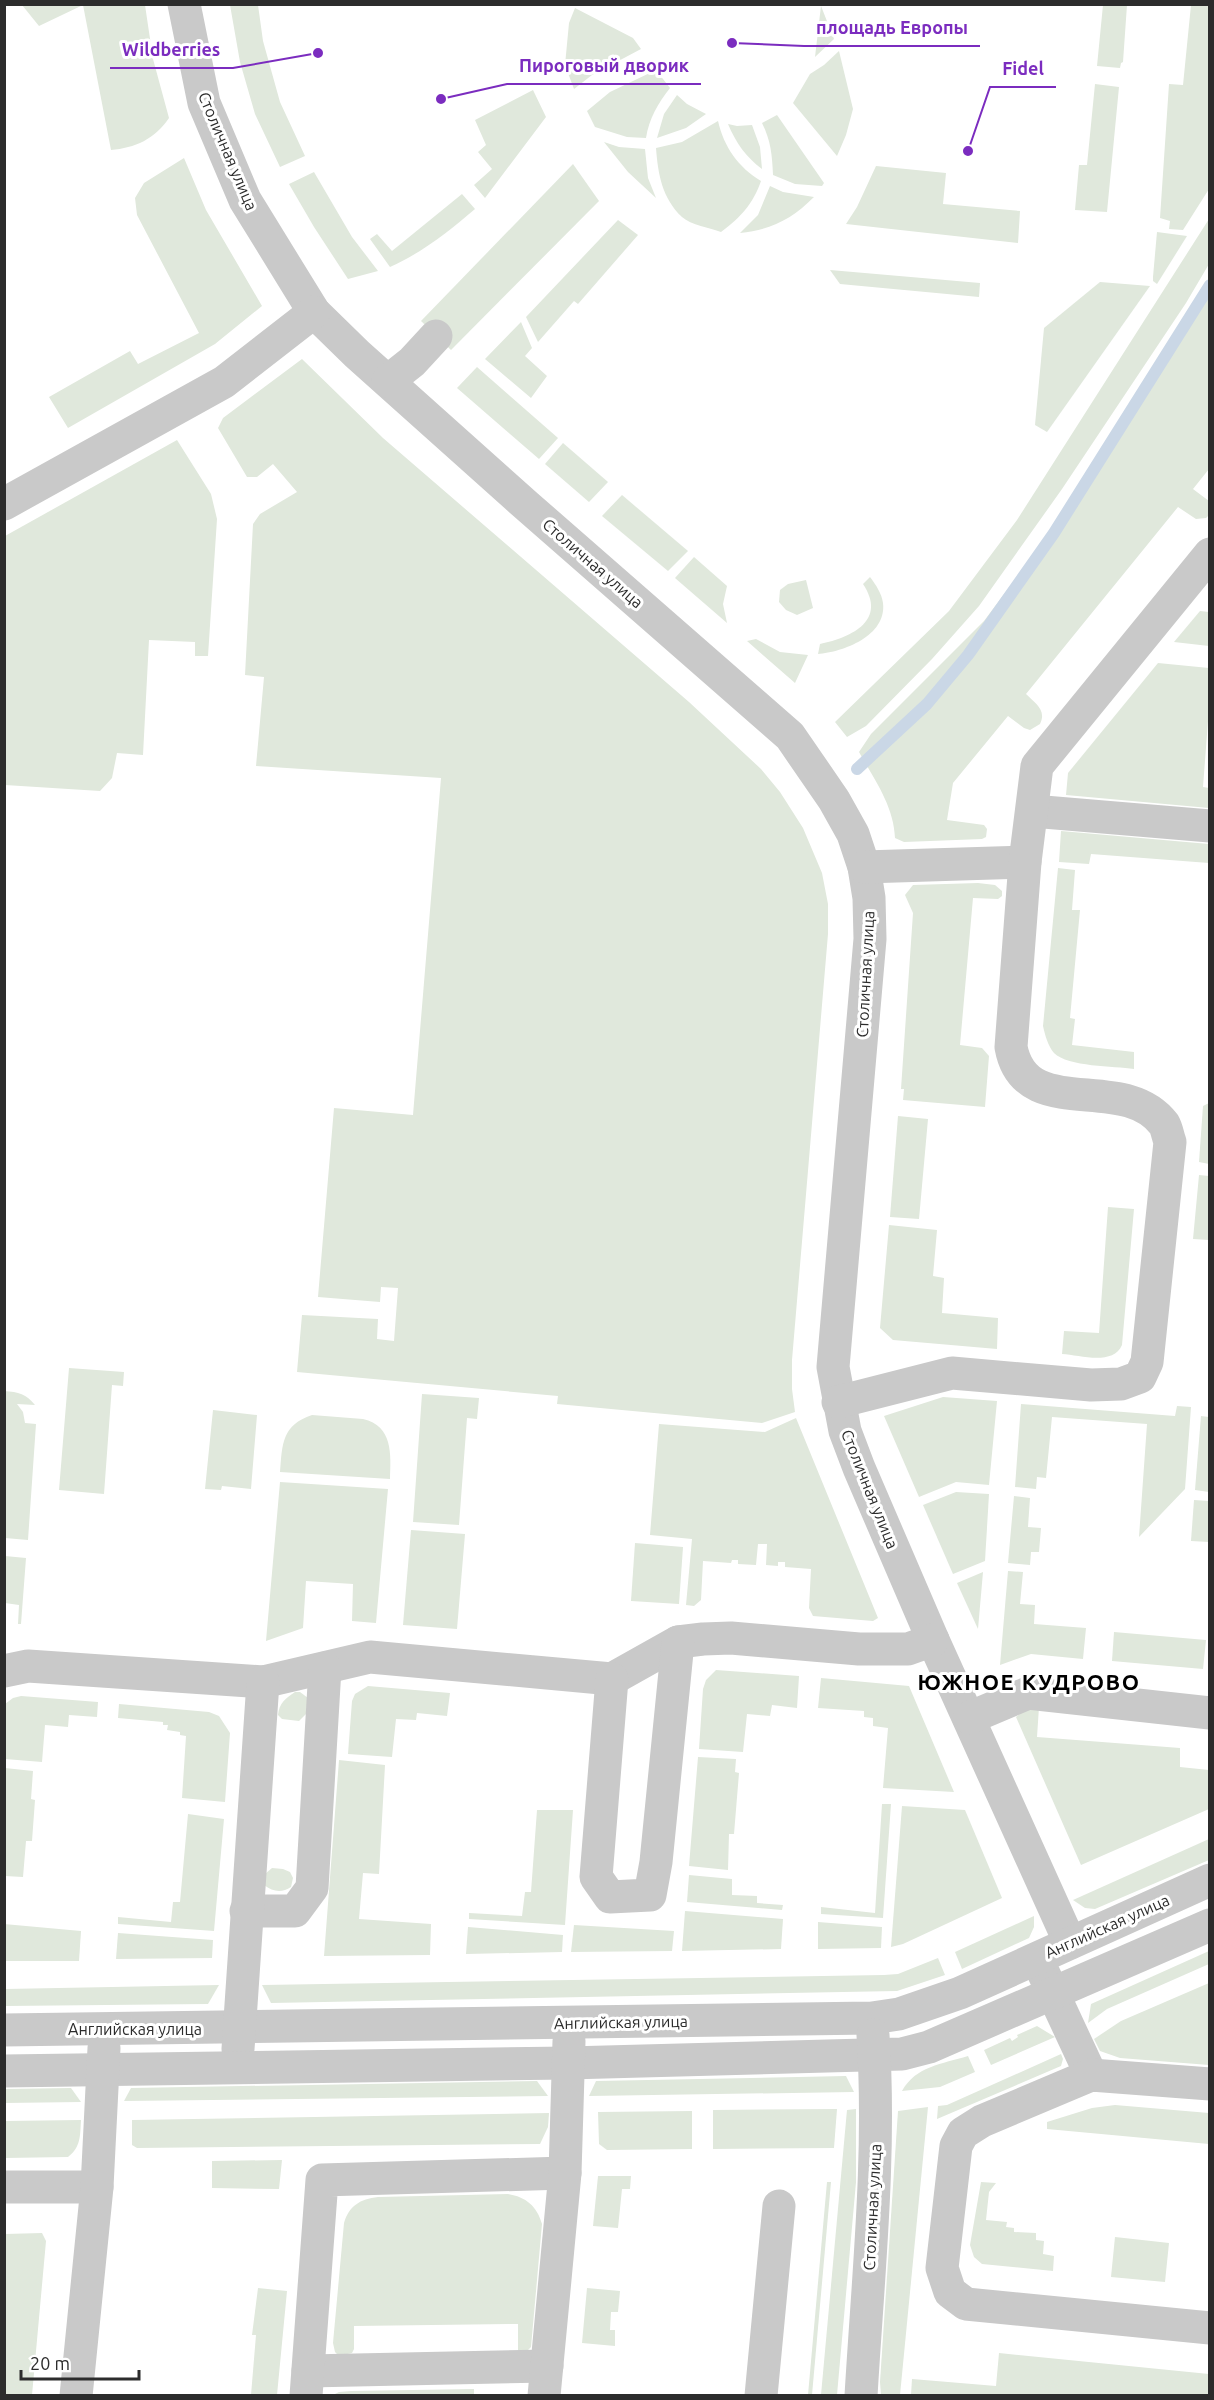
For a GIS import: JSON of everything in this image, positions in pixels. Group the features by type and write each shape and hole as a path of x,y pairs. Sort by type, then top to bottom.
{"street":[{"name":"Столичная улица","path":"184,4 204,103 240,190 314,312 388,381 790,736 834,800 853,834 864,867 869,898 870,939 833,1367 838,1402 845,1431 859,1468 933,1640 1070,1942"},
{"path":"4,504 224,382 314,312"},
{"path":"388,381 412,362 436,336"},
{"path":"838,1402 952,1373 1091,1385 1121,1384 1140,1377 1147,1362 1170,1142 1164,1125 1146,1110 1124,1099 1048,1091 1020,1073 1013,1059 1011,1047 1025,862 1037,766 1209,554"},
{"path":"1032,811 1209,826"},
{"path":"864,867 1025,862"},
{"path":"4,1671 28,1666 263,1682 370,1657 612,1679 678,1642 732,1638 859,1649 908,1649 933,1640"},
{"path":"612,1679 596,1877 610,1897 650,1895 656,1862 678,1642"},
{"path":"246,1911 295,1911 312,1888 325,1668"},
{"path":"237,2068 263,1682"},
{"path":"969,1718 1028,1692 1209,1713"},
{"name":"Английская улица","path":"4,2030 872,2018 926,2007 1209,1880"},
{"path":"4,2071 568,2063 902,2054 929,2047 1209,1925"},
{"path":"1037,1958 1091,2075"},
{"name":"Столичная улица","path":"861,2396 877,2101 872,2018"},
{"path":"565,2173 322,2180 307,2384 545,2381 565,2173 570,2023"},
{"path":"76,2396 97,2187 105,2029"},
{"path":"1209,2084 1091,2075 982,2121 963,2133 956,2146 942,2268 950,2292 966,2304 1209,2328"},
{"path":"4,2187 97,2187"},
{"path":"761,2396 779,2206"}],"shaded area":[{"path":"22,5 83,5 39,26"},
{"path":"83,5 145,5 153,59 169,118 151,137 136,145 111,150"},
{"path":"230,5 258,5 263,41 280,102 305,156 280,167 255,114 240,62"},
{"path":"1103,5 1127,5 1123,62 1120,68 1097,66"},
{"path":"1191,5 1209,5 1209,189 1183,230 1169,229 1170,221 1160,218 1169,84 1183,85"},
{"path":"821,6 834,39 815,57"},
{"path":"575,8 633,38 641,49 592,75 574,89 565,65 569,23"},
{"path":"839,51 853,109 837,156 793,103 810,74"},
{"path":"656,70 670,88 649,124 646,138 627,137 595,127 587,111 610,92"},
{"path":"1095,84 1119,87 1107,212 1075,210 1079,165 1087,165"},
{"path":"533,90 546,117 485,198 474,185 492,169 478,152 486,145 475,120"},
{"path":"677,95 687,104 706,114 686,128 657,138 664,114"},
{"path":"777,115 824,183 822,186 795,184 773,175 771,148 762,123"},
{"path":"718,121 733,156 761,181 745,210 721,232 690,222 675,210 662,185 656,148 682,142"},
{"path":"728,124 752,125 760,147 762,169 742,149"},
{"path":"604,142 619,147 645,149 648,178 656,198 628,172"},
{"path":"184,158 206,210 262,306 215,344 68,428 49,397 130,351 138,364 199,333 137,215 135,198 144,183"},
{"path":"573,164 599,201 451,350 421,321"},
{"path":"876,166 946,173 943,204 1020,211 1018,243 846,224 857,207"},
{"path":"314,172 352,237 378,271 348,279 314,227 289,184"},
{"path":"770,186 783,192 814,197 798,211 780,222 762,229 740,233 758,215"},
{"path":"462,194 475,209 435,241 390,267 370,239 377,234 392,251"},
{"path":"1209,219 1209,264 1186,303 1062,489 979,606 932,659 866,726 847,737 835,722 949,611 1017,520"},
{"path":"618,220 638,235 578,304 574,301 538,342 526,317"},
{"path":"1157,232 1187,236 1157,284 1153,281 1153,277"},
{"path":"830,270 980,283 979,297 840,284"},
{"path":"1100,282 1150,286 1047,432 1035,425 1044,328"},
{"path":"1209,288 1209,469 1193,489 1209,501 1209,515 1206,518 1196,519 1178,507 1026,694 1041,711 1040,724 1030,730 1008,716 953,783 947,820 984,825 987,829 986,837 904,842 895,838 887,804 859,752 871,734 984,621 1062,516 1108,448"},
{"path":"521,322 532,348 525,356 547,376 531,398 485,359"},
{"path":"302,359 383,438 689,702 761,769 780,792 803,828 822,873 828,904 828,934 792,1360 795,1412 762,1423 557,1404 558,1396 297,1372 302,1315 378,1319 377,1339 394,1341 398,1288 381,1287 380,1302 318,1297 334,1108 413,1115 441,778 256,766 264,677 245,675 253,524 260,514 297,492 273,464 257,477 247,477 218,428 223,418"},
{"path":"477,367 558,438 539,459 457,388"},
{"path":"177,440 211,494 217,519 208,656 195,656 195,642 149,640 143,755 117,753 112,778 100,791 5,785 5,536"},
{"path":"563,443 608,482 589,502 545,464"},
{"path":"622,495 688,551 668,571 602,516"},
{"path":"694,557 727,586 723,604 727,623 675,578"},
{"path":"870,577 883,603 878,625 871,633 851,646 818,654 820,644 844,637 863,625 869,617 871,608 869,597 863,584"},
{"path":"806,580 813,608 797,615 786,610 779,602 780,590 788,584"},
{"path":"1200,611 1209,612 1209,646 1174,642"},
{"path":"756,639 780,652 808,655 795,683 747,641"},
{"path":"1158,663 1209,668 1209,708 1203,787 1209,788 1209,808 1066,795 1068,773"},
{"path":"1061,831 1209,844 1209,863 1091,854 1089,864 1059,862"},
{"path":"1058,868 1075,870 1072,910 1080,910 1070,1018 1075,1019 1072,1045 1134,1052 1134,1069 1092,1065 1061,1058 1054,1053 1047,1040 1043,1026"},
{"path":"978,883 995,885 1002,891 1002,896 998,899 973,898 960,1045 982,1048 989,1056 985,1107 903,1100 904,1089 901,1089 913,913 905,895 913,885"},
{"path":"1209,1103 1209,1164 1199,1162 1203,1106"},
{"path":"898,1116 928,1119 919,1219 890,1217"},
{"path":"1199,1175 1209,1176 1209,1240 1193,1239"},
{"path":"1108,1207 1134,1209 1122,1345 1118,1351 1104,1357 1062,1354 1064,1331 1099,1333"},
{"path":"889,1225 937,1230 933,1276 944,1278 942,1313 998,1318 997,1349 893,1340 880,1328"},
{"path":"69,1368 124,1372 123,1386 112,1385 104,1494 59,1490"},
{"path":"4,1391 22,1394 35,1405 17,1404 23,1412 25,1423 36,1424 28,1540 5,1538"},
{"path":"422,1394 479,1398 477,1419 467,1418 459,1525 413,1522"},
{"path":"943,1397 997,1401 989,1485 956,1482 919,1497 884,1416"},
{"path":"1021,1404 1175,1416 1177,1406 1191,1407 1185,1489 1139,1537 1147,1424 1052,1417 1046,1478 1037,1477 1036,1489 1015,1487"},
{"path":"213,1410 257,1415 251,1489 222,1486 221,1490 205,1489"},
{"path":"312,1415 363,1419 380,1428 385,1434 390,1451 390,1479 280,1472 283,1444 289,1430 302,1419"},
{"path":"1201,1416 1209,1417 1209,1492 1195,1490"},
{"path":"796,1418 878,1618 873,1621 813,1616 809,1608 811,1569 785,1567 785,1562 778,1562 778,1566 766,1565 767,1544 758,1544 756,1565 738,1564 738,1560 732,1560 731,1563 703,1561 701,1600 694,1606 686,1605 692,1539 650,1535 659,1424 765,1432"},
{"path":"280,1482 388,1489 376,1623 352,1621 353,1584 306,1581 303,1628 266,1641"},
{"path":"956,1492 989,1494 985,1561 953,1574 923,1505"},
{"path":"1014,1496 1030,1498 1028,1527 1041,1528 1039,1552 1031,1552 1030,1565 1008,1563"},
{"path":"1194,1500 1209,1501 1209,1542 1191,1541"},
{"path":"411,1530 465,1534 457,1629 403,1625"},
{"path":"635,1543 683,1547 679,1604 631,1601"},
{"path":"5,1556 26,1558 21,1624 18,1624 19,1605 5,1603"},
{"path":"1008,1571 1023,1572 1020,1604 1035,1605 1034,1624 1086,1628 1083,1659 1031,1654 1000,1665"},
{"path":"983,1572 978,1629 957,1583"},
{"path":"1114,1632 1206,1640 1203,1669 1112,1661"},
{"path":"716,1670 799,1676 797,1708 772,1705 770,1716 747,1714 743,1752 699,1749 703,1689 706,1680"},
{"path":"821,1678 909,1686 954,1792 883,1788 888,1728 873,1726 873,1718 864,1717 864,1711 818,1708"},
{"path":"368,1686 450,1693 447,1716 417,1713 416,1720 396,1719 392,1757 348,1754 352,1701 355,1694"},
{"path":"295,1692 300,1692 308,1698 306,1714 299,1721 282,1719 278,1715 281,1704"},
{"path":"21,1696 98,1702 97,1717 69,1715 68,1727 45,1725 42,1762 5,1759 5,1704"},
{"path":"119,1704 209,1712 219,1716 230,1733 225,1802 182,1798 186,1736 180,1735 180,1732 167,1730 168,1725 163,1725 163,1722 118,1718"},
{"path":"1039,1707 1037,1737 1180,1748 1180,1767 1209,1770 1209,1809 1081,1865 1016,1717 1023,1711"},
{"path":"698,1757 736,1759 735,1772 739,1773 734,1834 729,1834 728,1870 689,1866"},
{"path":"339,1760 385,1765 379,1874 363,1873 359,1919 431,1924 430,1955 324,1956"},
{"path":"5,1768 33,1771 31,1799 35,1800 32,1841 26,1841 23,1877 5,1876"},
{"path":"882,1804 891,1804 883,1918 821,1914 821,1907 875,1913"},
{"path":"902,1806 965,1810 1002,1898 903,1944 891,1947"},
{"path":"537,1810 573,1810 565,1925 469,1919 469,1913 522,1916 525,1892 531,1892"},
{"path":"188,1814 224,1819 214,1931 118,1924 118,1917 171,1922 173,1902 180,1902"},
{"path":"1209,1839 1209,1860 1095,1909 1085,1908 1073,1900"},
{"path":"272,1868 290,1872 293,1878 291,1887 278,1891 264,1885 265,1874"},
{"path":"689,1875 732,1879 732,1895 757,1896 757,1903 783,1905 782,1910 687,1902"},
{"path":"685,1911 783,1919 781,1949 682,1951"},
{"path":"1034,1916 1034,1927 1029,1938 962,1969 955,1952"},
{"path":"818,1922 882,1927 881,1948 818,1949"},
{"path":"4,1924 81,1931 79,1961 5,1961"},
{"path":"574,1925 674,1931 672,1951 571,1952"},
{"path":"468,1927 563,1935 562,1952 466,1954"},
{"path":"118,1933 213,1940 212,1958 116,1959"},
{"path":"1209,1951 1209,1964 1107,2009 1088,2023 1091,2004"},
{"path":"938,1958 945,1975 897,1991 271,2003 262,1985 884,1975 898,1974"},
{"path":"1209,1983 1209,2065 1120,2058 1100,2051 1094,2039 1121,2021"},
{"path":"219,1985 208,2004 5,2006 5,1989"},
{"path":"1037,2026 1055,2037 991,2065 984,2050 1010,2038 1012,2041 1018,2037 1017,2035"},
{"path":"1061,2054 1063,2059 1061,2066 937,2119 938,2106 947,2105"},
{"path":"968,2056 975,2072 940,2087 902,2091 922,2071"},
{"path":"846,2076 854,2092 589,2096 596,2081"},
{"path":"537,2081 548,2096 124,2101 131,2088"},
{"path":"71,2088 81,2102 5,2103 5,2089"},
{"path":"1115,2105 1209,2113 1209,2144 1047,2129 1047,2122 1092,2108"},
{"path":"928,2107 900,2395 881,2395 898,2111"},
{"path":"837,2109 834,2148 713,2149 713,2110"},
{"path":"856,2109 856,2182 837,2395 821,2395 847,2110"},
{"path":"692,2111 692,2149 607,2150 599,2144 598,2112"},
{"path":"549,2113 548,2127 540,2144 137,2148 132,2145 132,2120"},
{"path":"81,2120 78,2145 68,2157 5,2158 5,2121"},
{"path":"282,2160 279,2189 212,2188 212,2161"},
{"path":"598,2176 631,2176 630,2189 622,2189 618,2228 593,2226"},
{"path":"827,2182 831,2182 812,2395 808,2395"},
{"path":"981,2182 996,2183 989,2192 986,2220 1007,2222 1006,2227 1014,2228 1014,2232 1036,2233 1036,2240 1044,2241 1043,2254 1054,2256 1053,2271 982,2264 974,2257 970,2245"},
{"path":"508,2194 530,2203 542,2224 531,2347 527,2351 518,2353 518,2324 354,2326 352,2353 339,2356 335,2352 333,2343 344,2223 356,2204 378,2197"},
{"path":"42,2233 46,2241 32,2395 5,2395 5,2234"},
{"path":"1115,2237 1169,2243 1165,2282 1111,2277"},
{"path":"258,2288 287,2291 277,2395 251,2395 256,2335 252,2335"},
{"path":"587,2288 620,2291 618,2312 611,2312 610,2330 615,2330 615,2346 582,2343"},
{"path":"999,2353 1209,2374 1209,2395 911,2395 912,2379 996,2386"},
{"path":"474,2389 474,2396 333,2395 351,2391"}],"waterway":[{"path":"857,769 927,704 968,655 1054,533 1210,285"}],"place":[{"name":"площадь Европы","path":"732,43"},
{"name":"Wildberries","path":"318,53"},
{"name":"Пироговый дворик","path":"441,99"},
{"name":"Fidel","path":"968,151"}],"district":[{"name":"ЮЖНОЕ КУДРОВО","path":"1029,1681"}]}
